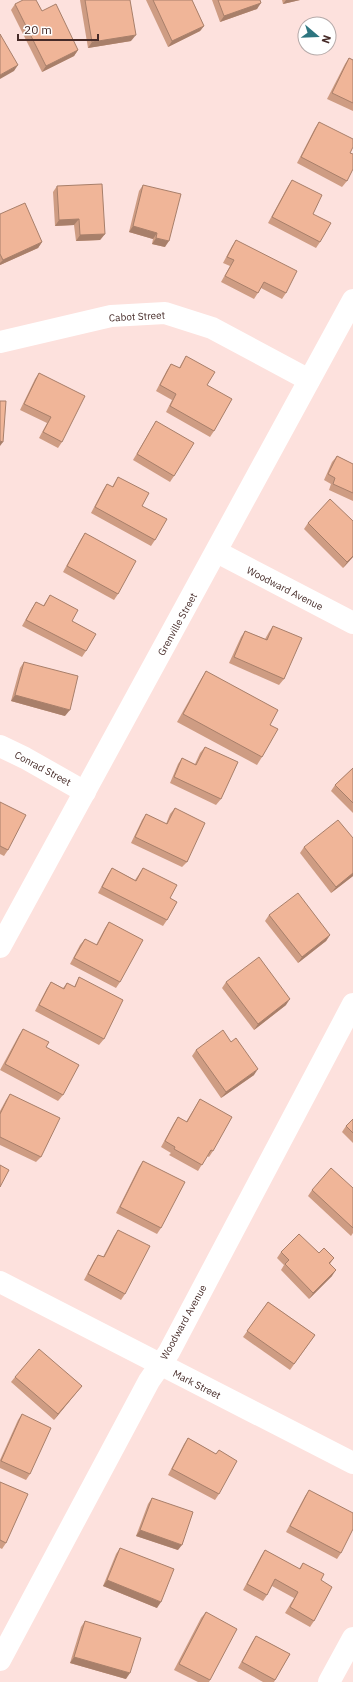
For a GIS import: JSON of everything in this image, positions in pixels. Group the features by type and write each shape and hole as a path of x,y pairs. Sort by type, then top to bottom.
{"street":[{"name":"Grenville Street","path":"0,947 217,552 308,380 353,300"},
{"name":"Cabot Street","path":"0,342 111,316 164,313 212,328 308,380"},
{"name":"Woodward Avenue","path":"217,552 353,623"},
{"name":"Conrad Street","path":"0,746 25,758 85,792"},
{"name":"Woodward Avenue","path":"0,1660 159,1365 169,1352 353,1004"},
{"name":"Mark Street","path":"0,1282 159,1365 353,1463"},
{"path":"329,1682 353,1638"}],"building":[{"path":"23,0 36,0 42,11 56,4 78,50 46,66 15,4"},
{"path":"85,0 130,0 136,35 92,42"},
{"path":"153,0 192,0 204,26 172,41"},
{"path":"218,0 260,0 261,3 224,16"},
{"path":"0,34 18,65 0,75"},
{"path":"349,58 353,60 353,103 332,93"},
{"path":"319,122 353,139 353,147 350,153 353,154 353,169 347,181 301,157"},
{"path":"292,180 322,195 313,214 331,223 320,242 272,217"},
{"path":"102,184 105,234 80,235 79,219 59,220 57,186"},
{"path":"143,185 181,194 169,241 156,238 157,233 133,226"},
{"path":"25,203 42,242 3,260 0,254 0,214"},
{"path":"236,240 297,271 286,293 264,282 258,293 225,276 234,260 227,257"},
{"path":"186,356 215,372 207,385 232,399 214,431 170,406 176,394 160,385 171,364 180,368"},
{"path":"39,373 85,396 62,442 43,432 51,417 24,404"},
{"path":"0,401 6,401 3,442 0,441"},
{"path":"156,421 194,443 174,476 137,454"},
{"path":"337,456 353,464 353,493 333,484 335,478 328,474"},
{"path":"118,477 149,493 142,506 167,519 155,540 95,507 107,484 113,487"},
{"path":"330,499 353,521 353,556 347,562 308,523"},
{"path":"85,533 136,561 118,594 67,566"},
{"path":"50,595 78,610 72,621 96,634 86,651 26,620 36,602 44,606"},
{"path":"273,626 302,638 284,679 234,657 245,631 267,640"},
{"path":"24,662 78,676 70,710 15,695"},
{"path":"206,671 278,710 270,725 278,729 262,757 183,714"},
{"path":"205,747 238,762 221,799 174,777 182,758 196,765"},
{"path":"353,768 353,803 335,785"},
{"path":"0,802 26,815 8,850 0,846"},
{"path":"175,808 205,823 187,862 135,837 146,814 167,824"},
{"path":"338,820 353,838 353,873 336,887 304,847"},
{"path":"112,868 136,881 143,868 177,885 170,898 177,902 167,920 102,887"},
{"path":"298,893 330,935 302,957 269,915"},
{"path":"109,922 143,940 120,982 74,958 85,939 97,945"},
{"path":"259,957 290,999 258,1024 226,982"},
{"path":"79,977 123,1000 104,1039 39,1005 51,982 64,989 67,983 75,987"},
{"path":"23,1029 49,1042 46,1047 79,1065 63,1095 5,1064"},
{"path":"223,1030 231,1042 236,1038 258,1069 226,1092 196,1050"},
{"path":"10,1094 60,1118 41,1157 0,1137 0,1114"},
{"path":"200,1099 232,1117 213,1151 211,1150 202,1165 174,1149 175,1147 165,1141 178,1117 187,1122"},
{"path":"353,1119 353,1133 346,1126"},
{"path":"143,1161 185,1182 161,1228 120,1207"},
{"path":"0,1165 9,1170 0,1187"},
{"path":"331,1168 353,1188 353,1228 312,1190"},
{"path":"118,1230 150,1246 125,1294 88,1274 98,1255 104,1257"},
{"path":"299,1234 319,1253 324,1248 334,1258 329,1263 336,1270 313,1293 285,1264 289,1260 281,1252"},
{"path":"268,1302 315,1335 294,1364 247,1331"},
{"path":"39,1349 82,1386 58,1414 15,1377"},
{"path":"22,1414 51,1428 30,1474 1,1461"},
{"path":"188,1438 216,1454 219,1450 237,1461 219,1494 172,1469"},
{"path":"0,1482 28,1494 6,1543 0,1540"},
{"path":"309,1490 353,1513 353,1529 341,1553 290,1526"},
{"path":"152,1498 193,1512 182,1545 140,1530"},
{"path":"120,1548 174,1569 161,1602 107,1580"},
{"path":"265,1550 300,1569 303,1563 324,1574 321,1580 332,1587 314,1621 290,1607 298,1592 275,1579 267,1595 247,1584"},
{"path":"206,1612 237,1629 210,1680 179,1664"},
{"path":"85,1621 141,1638 130,1673 74,1657"},
{"path":"256,1636 290,1654 275,1680 242,1662"}]}
